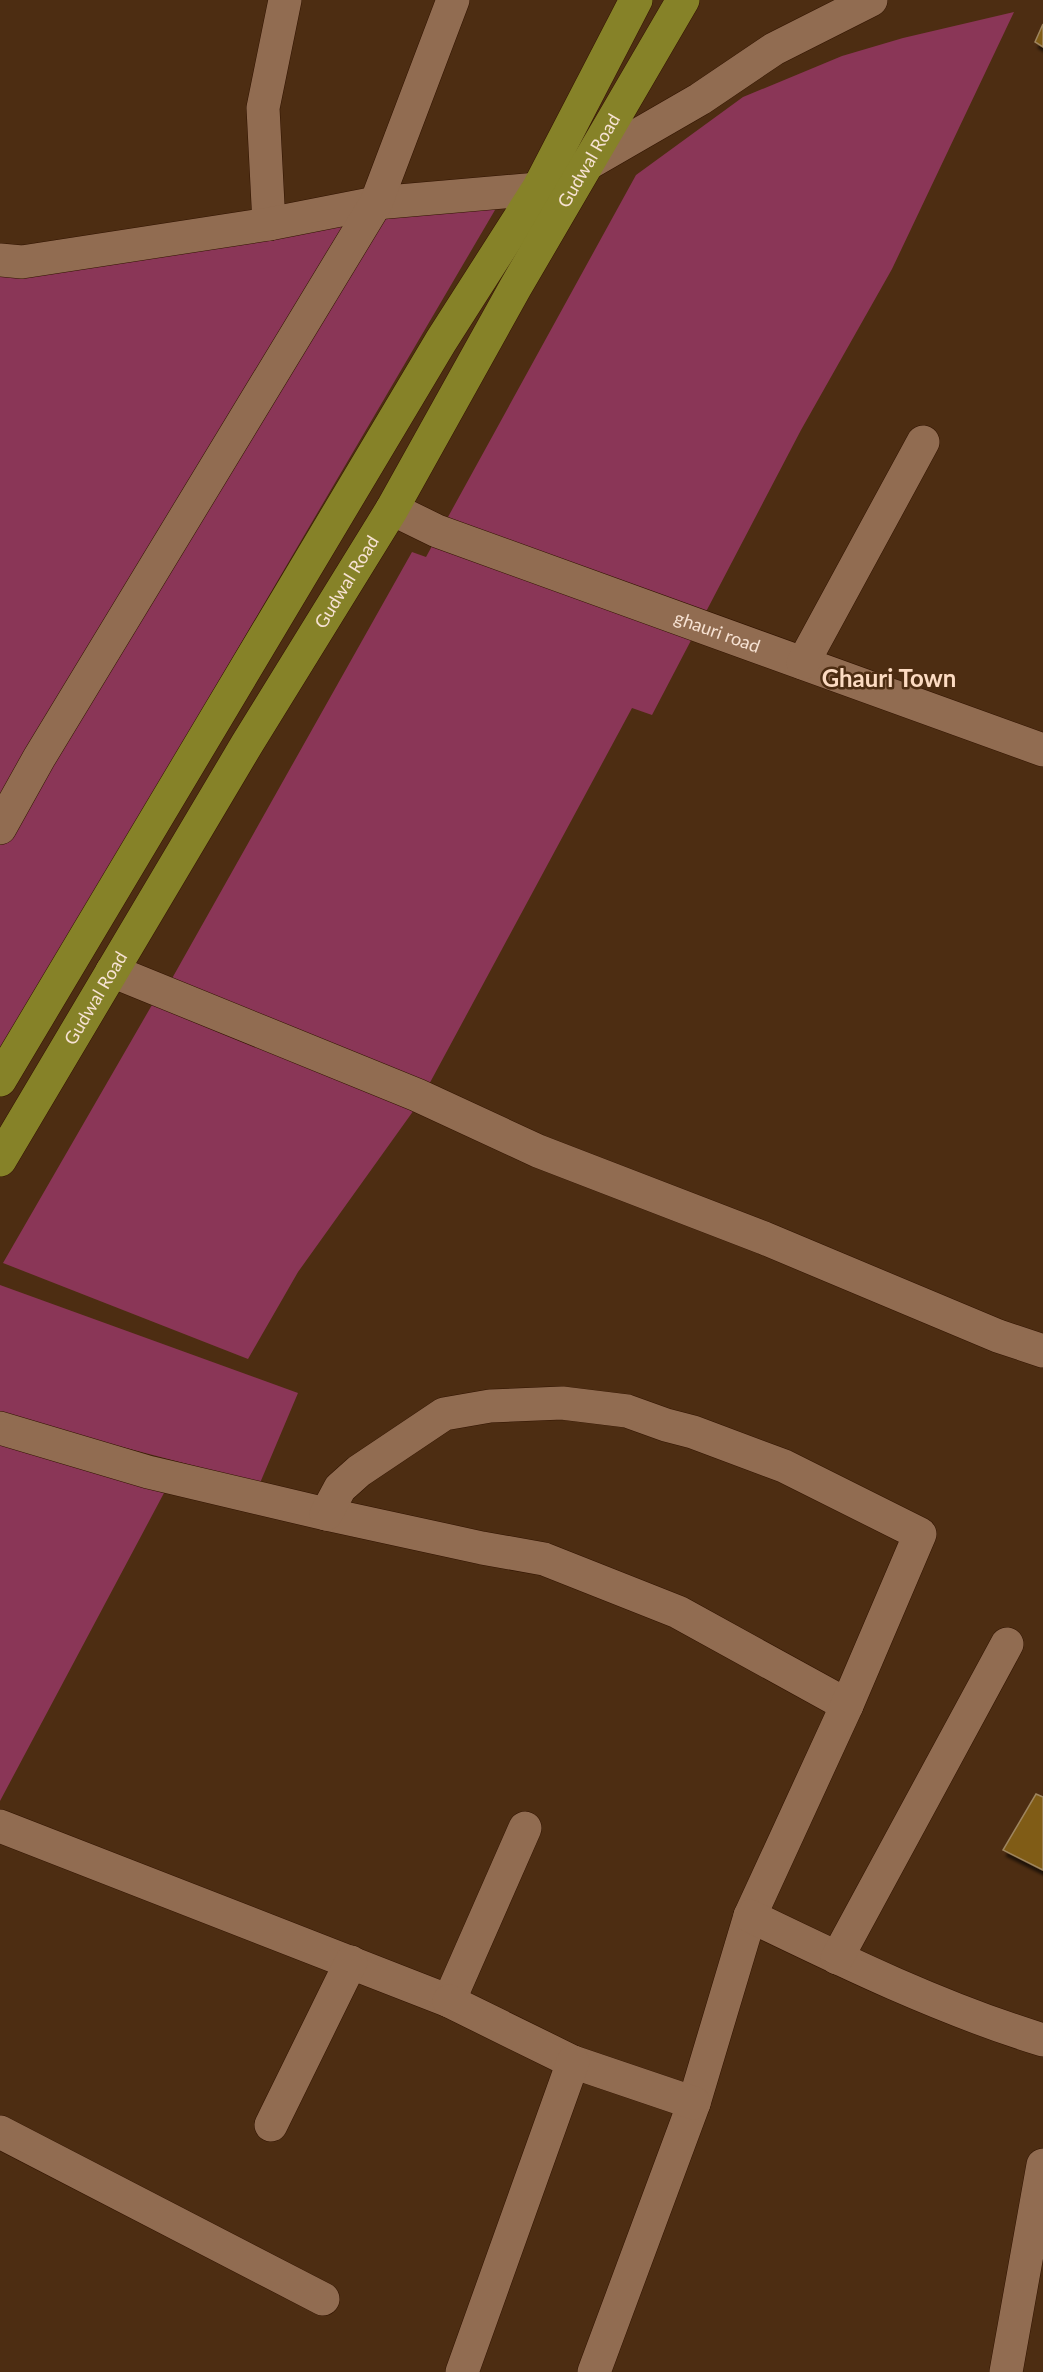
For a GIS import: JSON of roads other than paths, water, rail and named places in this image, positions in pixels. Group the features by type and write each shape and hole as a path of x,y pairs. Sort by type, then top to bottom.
{"main road":[{"name":"Gudwal Road","path":"0,1160 242,753 392,509 554,189 636,0"},
{"name":"Gudwal Road","path":"0,1080 441,341 554,189 590,163 683,0"}],"street":[{"path":"269,224 263,108 285,0"},
{"path":"0,828 45,748 376,203 453,0"},
{"path":"590,163 700,99 774,49 871,0"},
{"path":"0,260 22,262 269,224 376,203 554,189"},
{"path":"803,663 923,442"},
{"name":"ghauri road","path":"392,509 437,531 1043,750"},
{"path":"112,971 417,1095 538,1151 764,1238 998,1336 1043,1351"},
{"path":"326,1514 340,1488 358,1471 444,1414 490,1406 562,1403 627,1411 693,1432 784,1466 920,1534 847,1705 750,1916 694,2103 594,2372"},
{"path":"0,1428 148,1472 326,1514 544,1559 678,1612 847,1705"},
{"path":"837,1958 1007,1644"},
{"path":"0,1826 449,2001 573,2061 694,2103"},
{"path":"449,2001 525,1828"},
{"path":"750,1916 837,1958 997,2026 1043,2040"},
{"path":"271,2125 351,1962"},
{"path":"462,2372 573,2061"},
{"path":"0,2132 323,2299"},
{"path":"1006,2372 1043,2165"}],"district":[{"name":"Ghauri Town","path":"889,679"}]}
